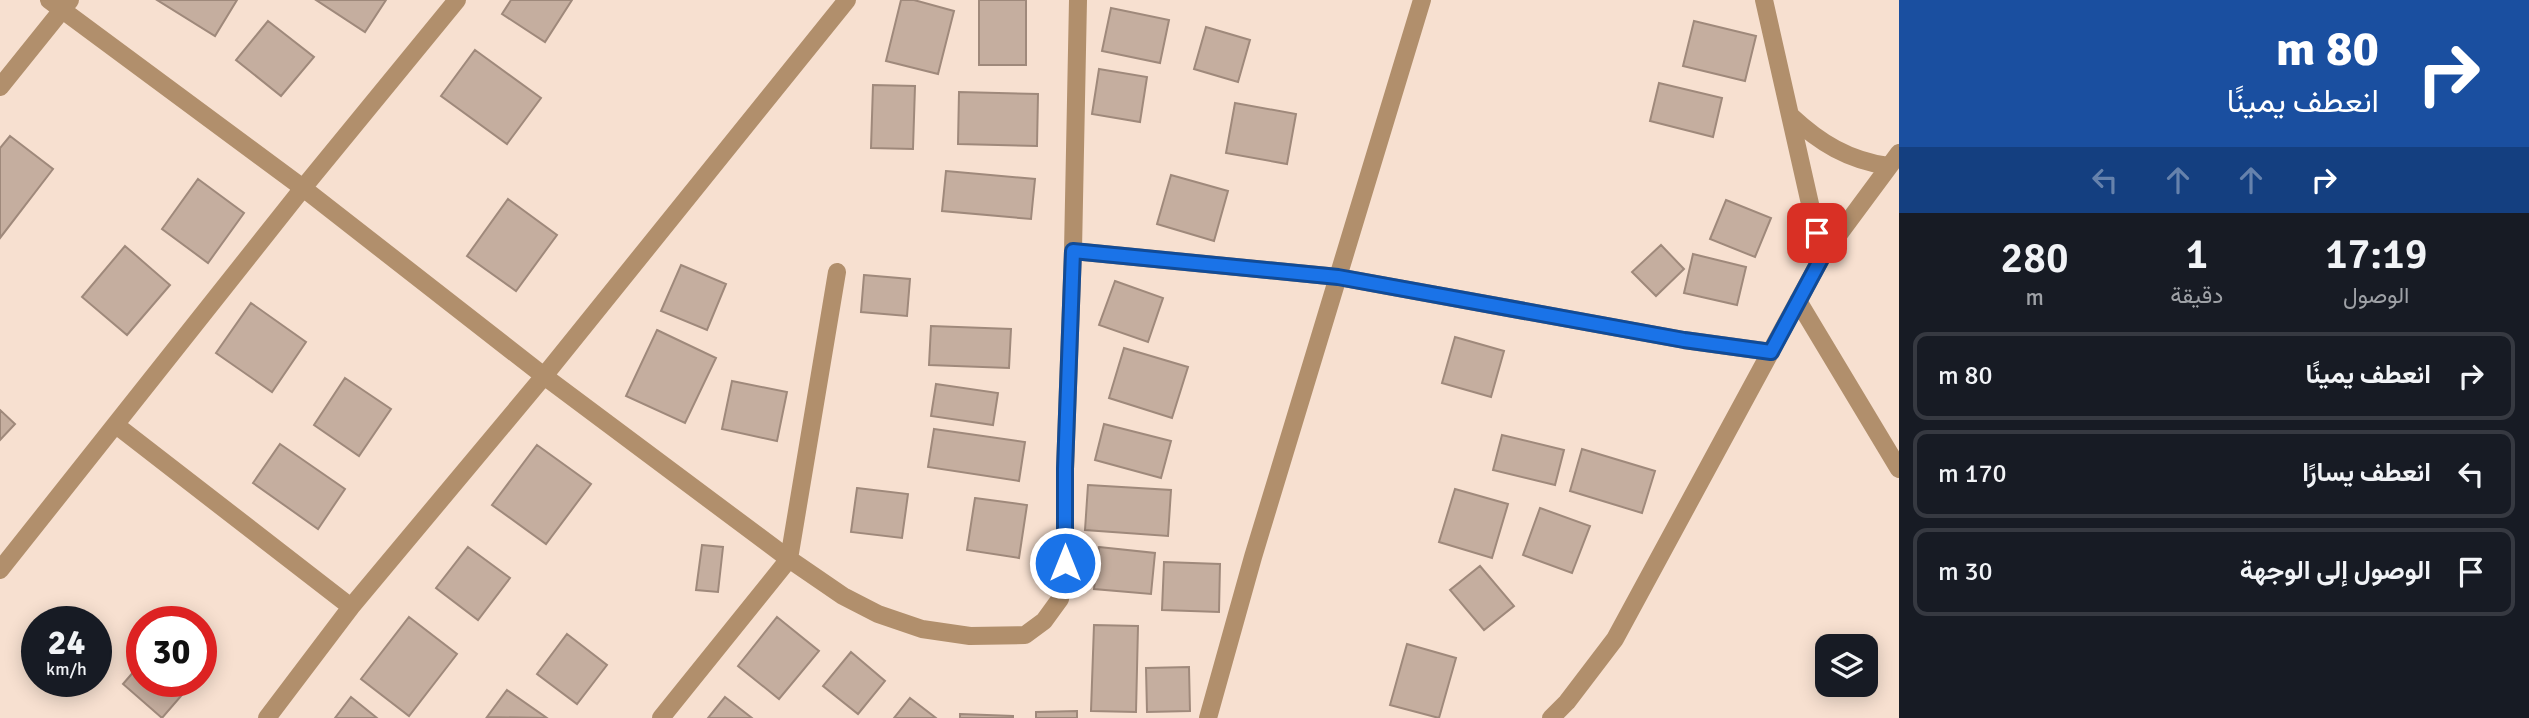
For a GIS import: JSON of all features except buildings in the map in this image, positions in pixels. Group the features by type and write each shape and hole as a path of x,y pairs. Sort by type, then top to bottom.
{"street":[{"path":"0,570 303,188 457,0"},
{"path":"267,718 351,607 544,376 847,0"},
{"path":"0,87 60,3 544,376 789,559 843,596 878,614 922,629 970,636 1025,635 1044,621 1060,599 1065,563 1065,469 1078,0"},
{"path":"1208,718 1253,557 1422,0"},
{"path":"1764,0 1822,257"},
{"path":"1790,116 1812,136 1831,148 1867,163 1894,160"},
{"path":"1551,718 1567,702 1615,639 1822,257 1894,160"},
{"path":"1073,251 1338,277 1684,340 1771,352"},
{"path":"661,718 789,559 837,272"},
{"path":"1798,301 1899,468"},
{"path":"116,425 351,607"}],"route":[{"path":"1065,563 1065,469 1073,251 1338,277 1684,340 1771,352 1822,257 1817,233"}]}
